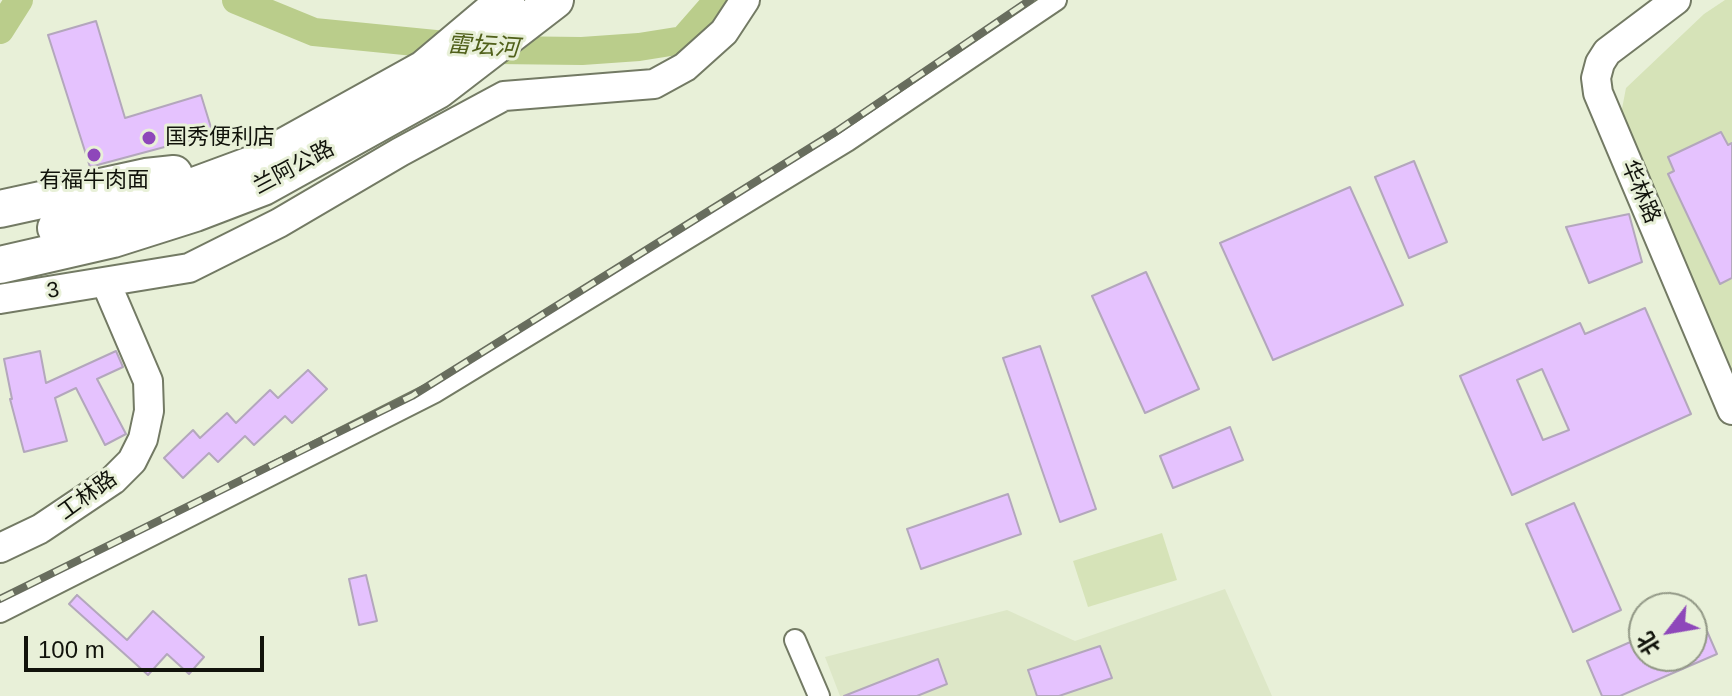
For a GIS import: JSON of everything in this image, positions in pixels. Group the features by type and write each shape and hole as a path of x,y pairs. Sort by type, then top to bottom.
{"highway":[{"name":"兰阿公路","path":"0,243 107,214 251,165 424,69 506,0"},
{"name":"兰阿公路","path":"0,265 113,239 263,187 438,90 555,0"},
{"path":"0,209 146,177 251,165"}],"main road":[{"name":"3","path":"0,299 189,268 279,223 504,96 654,84 685,67 724,32 745,0"},
{"name":"华林路","path":"1676,0 1607,52 1596,78 1598,93 1732,410"},
{"name":"工林路","path":"0,548 40,529 113,480 132,461 143,439 149,411 148,381 106,283"}],"street":[{"path":"0,612 435,392 847,141 1056,0"},
{"path":"795,640 819,696"}],"shaded area":[{"path":"1725,0 1732,0 1732,376 1621,114 1626,88 1704,14"},
{"path":"1162,533 1177,580 1088,607 1073,561"},
{"path":"1225,589 1272,696 840,696 825,657 1007,610 1075,641"}],"building":[{"path":"96,21 125,118 201,95 213,134 90,167 48,35"},
{"path":"1721,132 1728,145 1732,143 1732,278 1720,284 1668,174 1674,171 1668,157"},
{"path":"1414,161 1447,242 1409,258 1375,177"},
{"path":"1350,187 1403,305 1273,360 1220,243"},
{"path":"1629,214 1642,262 1589,283 1566,227"},
{"path":"1146,272 1199,389 1145,413 1092,296"},
{"path":"1645,308 1691,414 1512,495 1460,376 1580,323 1585,334","holes":["1542,369 1569,430 1543,440 1517,380"]},
{"path":"1040,346 1096,509 1060,522 1003,358"},
{"path":"40,351 46,383 116,351 123,367 97,379 126,434 105,445 76,388 55,398 67,441 24,452 10,399 4,359"},
{"path":"308,370 327,389 292,423 285,416 254,445 245,436 218,462 209,453 183,478 164,458 193,430 200,438 227,413 236,423 270,390 278,398"},
{"path":"1230,427 1243,460 1173,488 1160,456"},
{"path":"1008,494 1021,534 921,569 907,529"},
{"path":"1574,503 1621,610 1573,632 1526,524"},
{"path":"366,575 377,621 359,625 349,579"},
{"path":"77,595 127,640 153,611 204,657 189,674 167,654 148,675 69,604"},
{"path":"1708,633 1717,654 1708,658"},
{"path":"1628,643 1628,672 1675,672 1620,696 1602,696 1587,661"},
{"path":"1100,646 1112,678 1059,696 1037,696 1028,670"},
{"path":"938,659 947,684 917,696 844,696"}],"waterway":[{"name":"雷坛河","path":"0,30 19,0"},
{"name":"雷坛河","path":"236,0 314,32 496,50 582,51 683,40 718,0"}],"railway":[{"path":"0,599 412,396 837,131 1030,0"}],"place":[{"name":"国秀便利店","path":"149,138"},
{"name":"有福牛肉面","path":"94,155"}]}
